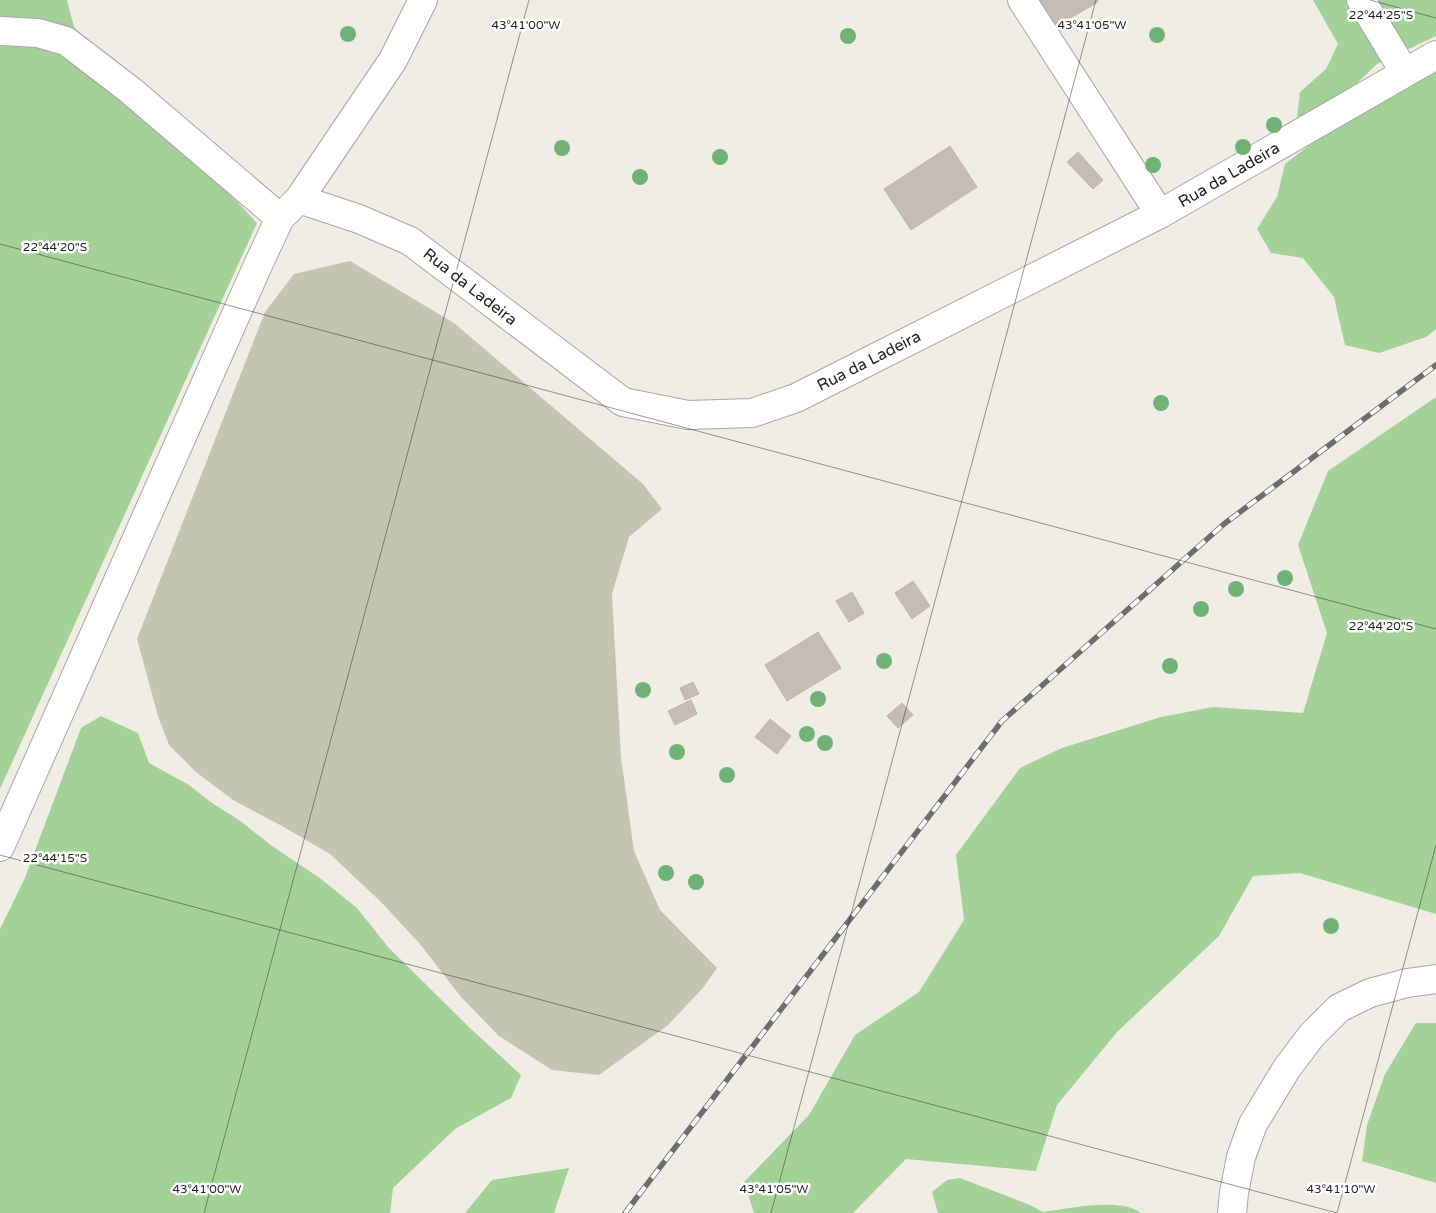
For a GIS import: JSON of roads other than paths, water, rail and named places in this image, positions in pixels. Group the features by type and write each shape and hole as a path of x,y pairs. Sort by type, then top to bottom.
{"street":[{"path":"0,847 254,274 290,208 393,60 423,0"},
{"path":"1022,0 1160,214"},
{"path":"1361,0 1405,73"},
{"path":"0,31 38,33 66,41 290,208"},
{"name":"Rua da Ladeira","path":"290,208 359,220 410,241 623,402 688,415 752,413 796,398 1160,214 1436,55"},
{"path":"1232,1213 1241,1157 1253,1124 1287,1068 1312,1035 1339,1008 1370,993 1407,983 1436,979"}],"railway":[{"path":"625,1213 1002,721 1224,524 1436,365"}]}
